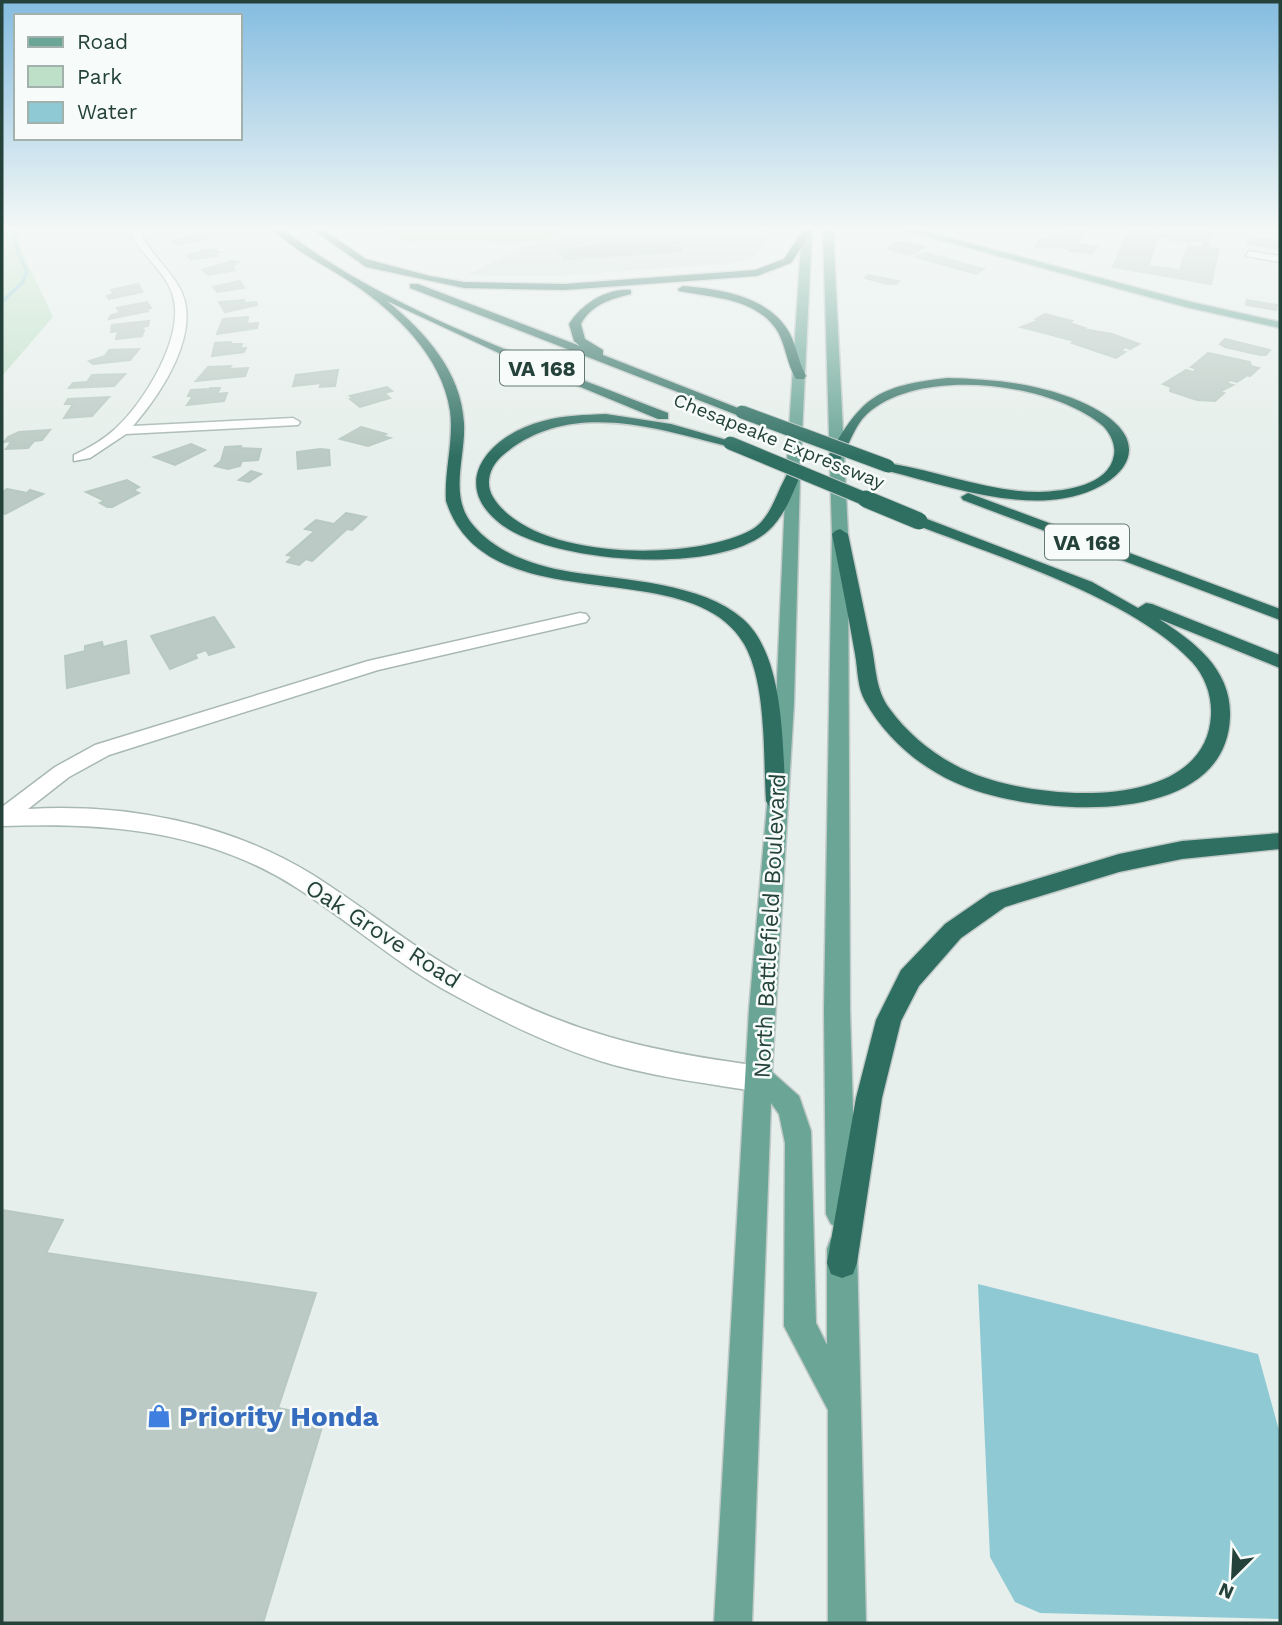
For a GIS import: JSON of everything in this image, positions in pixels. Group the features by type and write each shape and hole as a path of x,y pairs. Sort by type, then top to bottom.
{"highway":[{"path":"384,305 421,336 443,369 456,411 453,502 465,526 481,543 511,560 545,572 677,594 705,604 743,630 752,641 768,700 776,801"},
{"name":"Chesapeake Expressway","path":"403,305 492,347 919,521 1280,662"},
{"name":"Chesapeake Expressway","path":"456,305 1280,615"},
{"path":"594,305 579,314 575,324 580,341 677,388"},
{"path":"747,305 759,310 778,325 800,376"},
{"path":"835,457 862,412 876,400 920,386 961,381 1020,386 1052,394 1082,407 1109,424 1122,445 1119,466 1107,480 1061,494 1037,496 987,491 890,467"},
{"path":"730,443 641,420 597,418 562,422 535,428 505,444 486,464 481,477 482,488 497,512 531,534 600,552 654,555 713,550 758,532 777,511 793,477"},
{"path":"840,534 873,698 901,735 937,764 977,783 1015,794 1074,802 1134,797 1196,771 1218,741 1222,716 1219,689 1198,656 1160,628 1074,581"},
{"path":"842,1263 869,1098 890,1020 910,978 953,931 998,900 1119,863 1182,850 1280,841"}],"main road":[{"name":"North Battlefield Boulevard","path":"733,1623 776,801 786,703 793,477 803,305"},
{"path":"832,305 835,457 840,534 837,1010 847,1623"},
{"path":"1190,305 1280,325"},
{"path":"760,1079 782,1091 796,1120 799,1143 800,1326 845,1409"}],"street":[{"path":"79,458 122,430 172,351 182,316 179,305"},
{"path":"122,430 293,422"},
{"name":"Oak Grove Road","path":"2,818 76,761 102,750 374,665 580,618"},
{"name":"Oak Grove Road","path":"2,818 126,817 202,834 254,854 302,880 439,974 518,1015 613,1052 671,1066 760,1079"}],"green space":[{"path":"2,305 47,305 53,317 2,376"}],"water":[{"path":"978,1284 1258,1354 1280,1434 1280,1619 1040,1613 1015,1602 990,1557"}],"building":[{"path":"149,305 151,308 147,309 148,311 109,319 111,315 120,313 117,308"},
{"path":"221,305 257,305 225,312"},
{"path":"1246,305 1276,305 1277,305 1276,310"},
{"path":"1045,314 1072,321 1069,323 1085,328 1083,329 1112,334 1139,344 1130,349 1126,347 1120,351 1125,352 1116,358 1072,343 1075,341 1021,327 1040,320 1036,319"},
{"path":"248,317 247,324 258,323 257,328 217,334 223,319"},
{"path":"149,321 148,326 140,327 144,330 142,336 116,339 118,331 111,332 112,325"},
{"path":"1225,339 1270,350 1266,355 1260,355 1225,347 1220,344"},
{"path":"231,342 230,344 242,344 240,348 246,348 244,352 212,356 215,343"},
{"path":"139,349 130,360 93,364 89,361 105,356 109,350"},
{"path":"1208,353 1250,362 1251,366 1259,368 1250,376 1244,374 1246,376 1237,382 1231,380 1226,383 1233,385 1219,392 1224,393 1215,401 1197,400 1170,391 1171,387 1163,384 1186,370 1193,372 1197,369 1191,367"},
{"path":"231,366 229,369 248,368 245,376 196,381 208,367"},
{"path":"338,370 335,386 320,387 321,383 293,386 296,375"},
{"path":"125,374 114,386 69,388 73,383 87,382 92,375"},
{"path":"387,387 392,391 384,393 390,398 360,407 350,399 353,398 350,396"},
{"path":"210,388 220,388 217,394 227,393 224,401 187,405 193,396 188,396 191,390 207,389 205,392 208,392"},
{"path":"109,397 92,416 64,418 73,404 65,404 68,399"},
{"path":"361,427 386,434 382,436 390,438 368,446 340,439"},
{"path":"50,430 42,440 34,441 28,448 6,449 12,441 4,442 19,432"},
{"path":"191,444 205,450 175,465 154,457"},
{"path":"241,446 240,448 261,449 258,460 242,461 240,466 228,469 215,466 221,461 225,447"},
{"path":"329,450 330,465 298,469 297,452"},
{"path":"251,471 261,474 249,482 239,480"},
{"path":"127,480 139,487 133,490 139,493 112,507 100,503 105,501 86,492"},
{"path":"7,489 27,493 30,490 43,494 5,514 2,512 2,492"},
{"path":"346,513 366,517 352,530 347,529 312,561 306,559 299,565 287,562 293,556 287,555 315,531 305,529 316,520 334,524"},
{"path":"214,617 234,647 209,655 206,650 195,654 197,658 170,669 151,636"},
{"path":"126,641 129,673 67,688 65,656 85,651 85,646 102,642 103,647"},
{"name":"Priority Honda","path":"2,1210 63,1220 46,1253 316,1293 278,1408 325,1417 263,1623 2,1623"}],"place":[{"name":"Priority Honda","path":"159,1416"}]}
